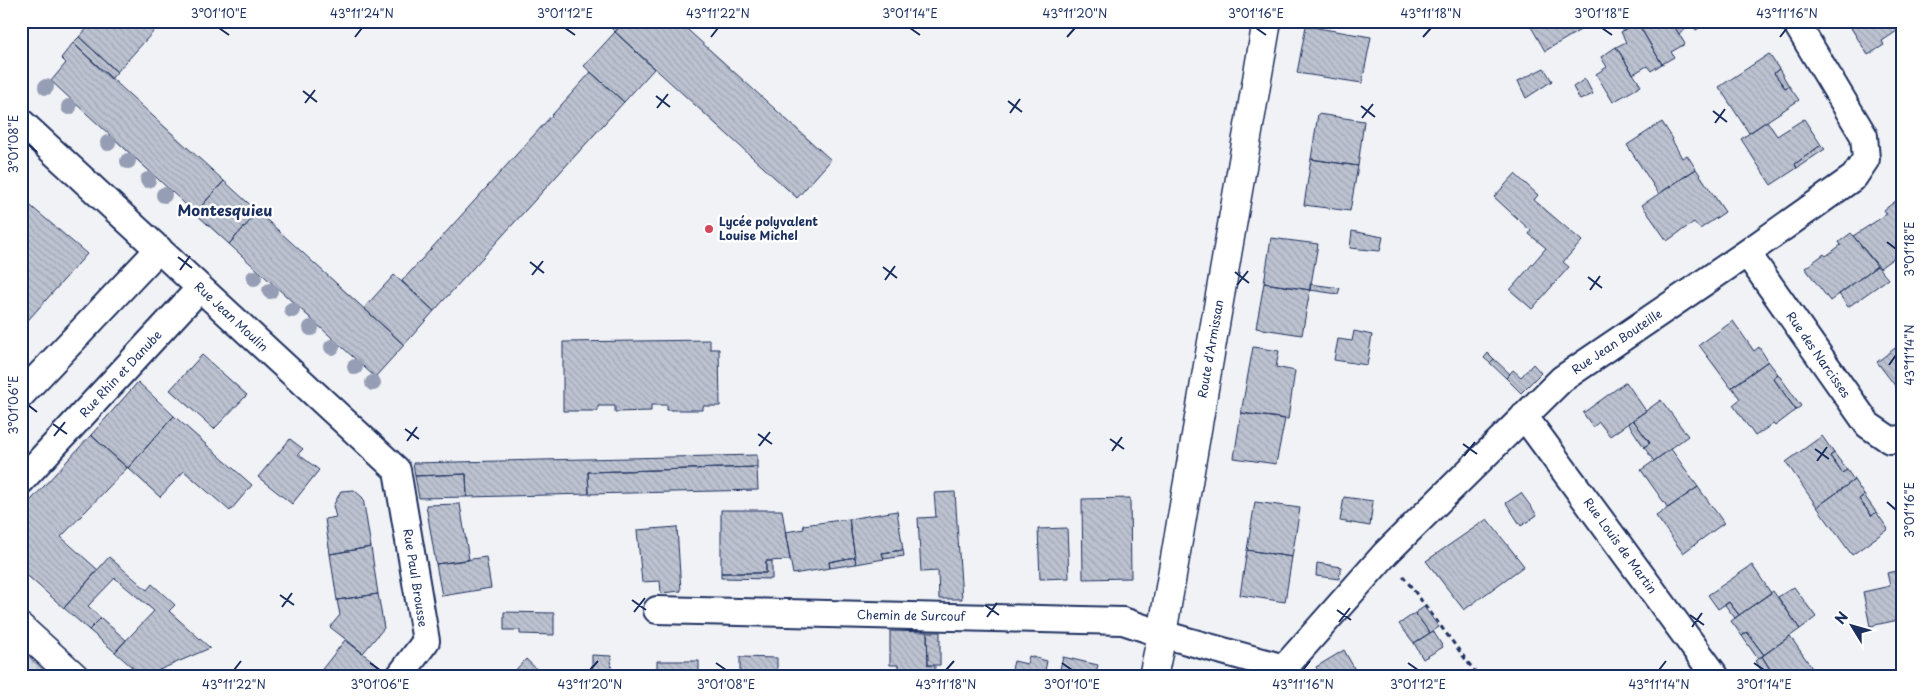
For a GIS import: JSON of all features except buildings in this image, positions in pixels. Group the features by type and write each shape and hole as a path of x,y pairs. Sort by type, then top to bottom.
{"street":[{"name":"Route d'Armissan","path":"1153,677 1162,634 1267,21"},
{"name":"Rue Jean Bouteille","path":"1287,672 1386,553 1562,379 1747,253 1854,177 1866,159 1864,136 1795,21"},
{"name":"Rue Jean Moulin","path":"21,122 397,470"},
{"path":"21,395 159,249"},
{"name":"Rue des Narcisses","path":"1747,253 1868,425 1890,440 1903,439"},
{"name":"Rue Rhin et Danube","path":"21,481 200,288"},
{"name":"Rue Louis de Martin","path":"1524,416 1716,677"},
{"name":"Rue Paul Brousse","path":"397,470 426,641 399,677"},
{"name":"Chemin de Surcouf","path":"657,610 1123,621 1287,672"},
{"path":"21,628 75,677"}],"path":[{"path":"1386,553 1479,677"}],"shaded area":[{"path":"21,652 25,654 51,677 21,677"}],"place":[{"name":"Lycée polyvalent Louise Michel","path":"709,229"}],"district":[{"name":"Montesquieu","path":"225,211"}]}
